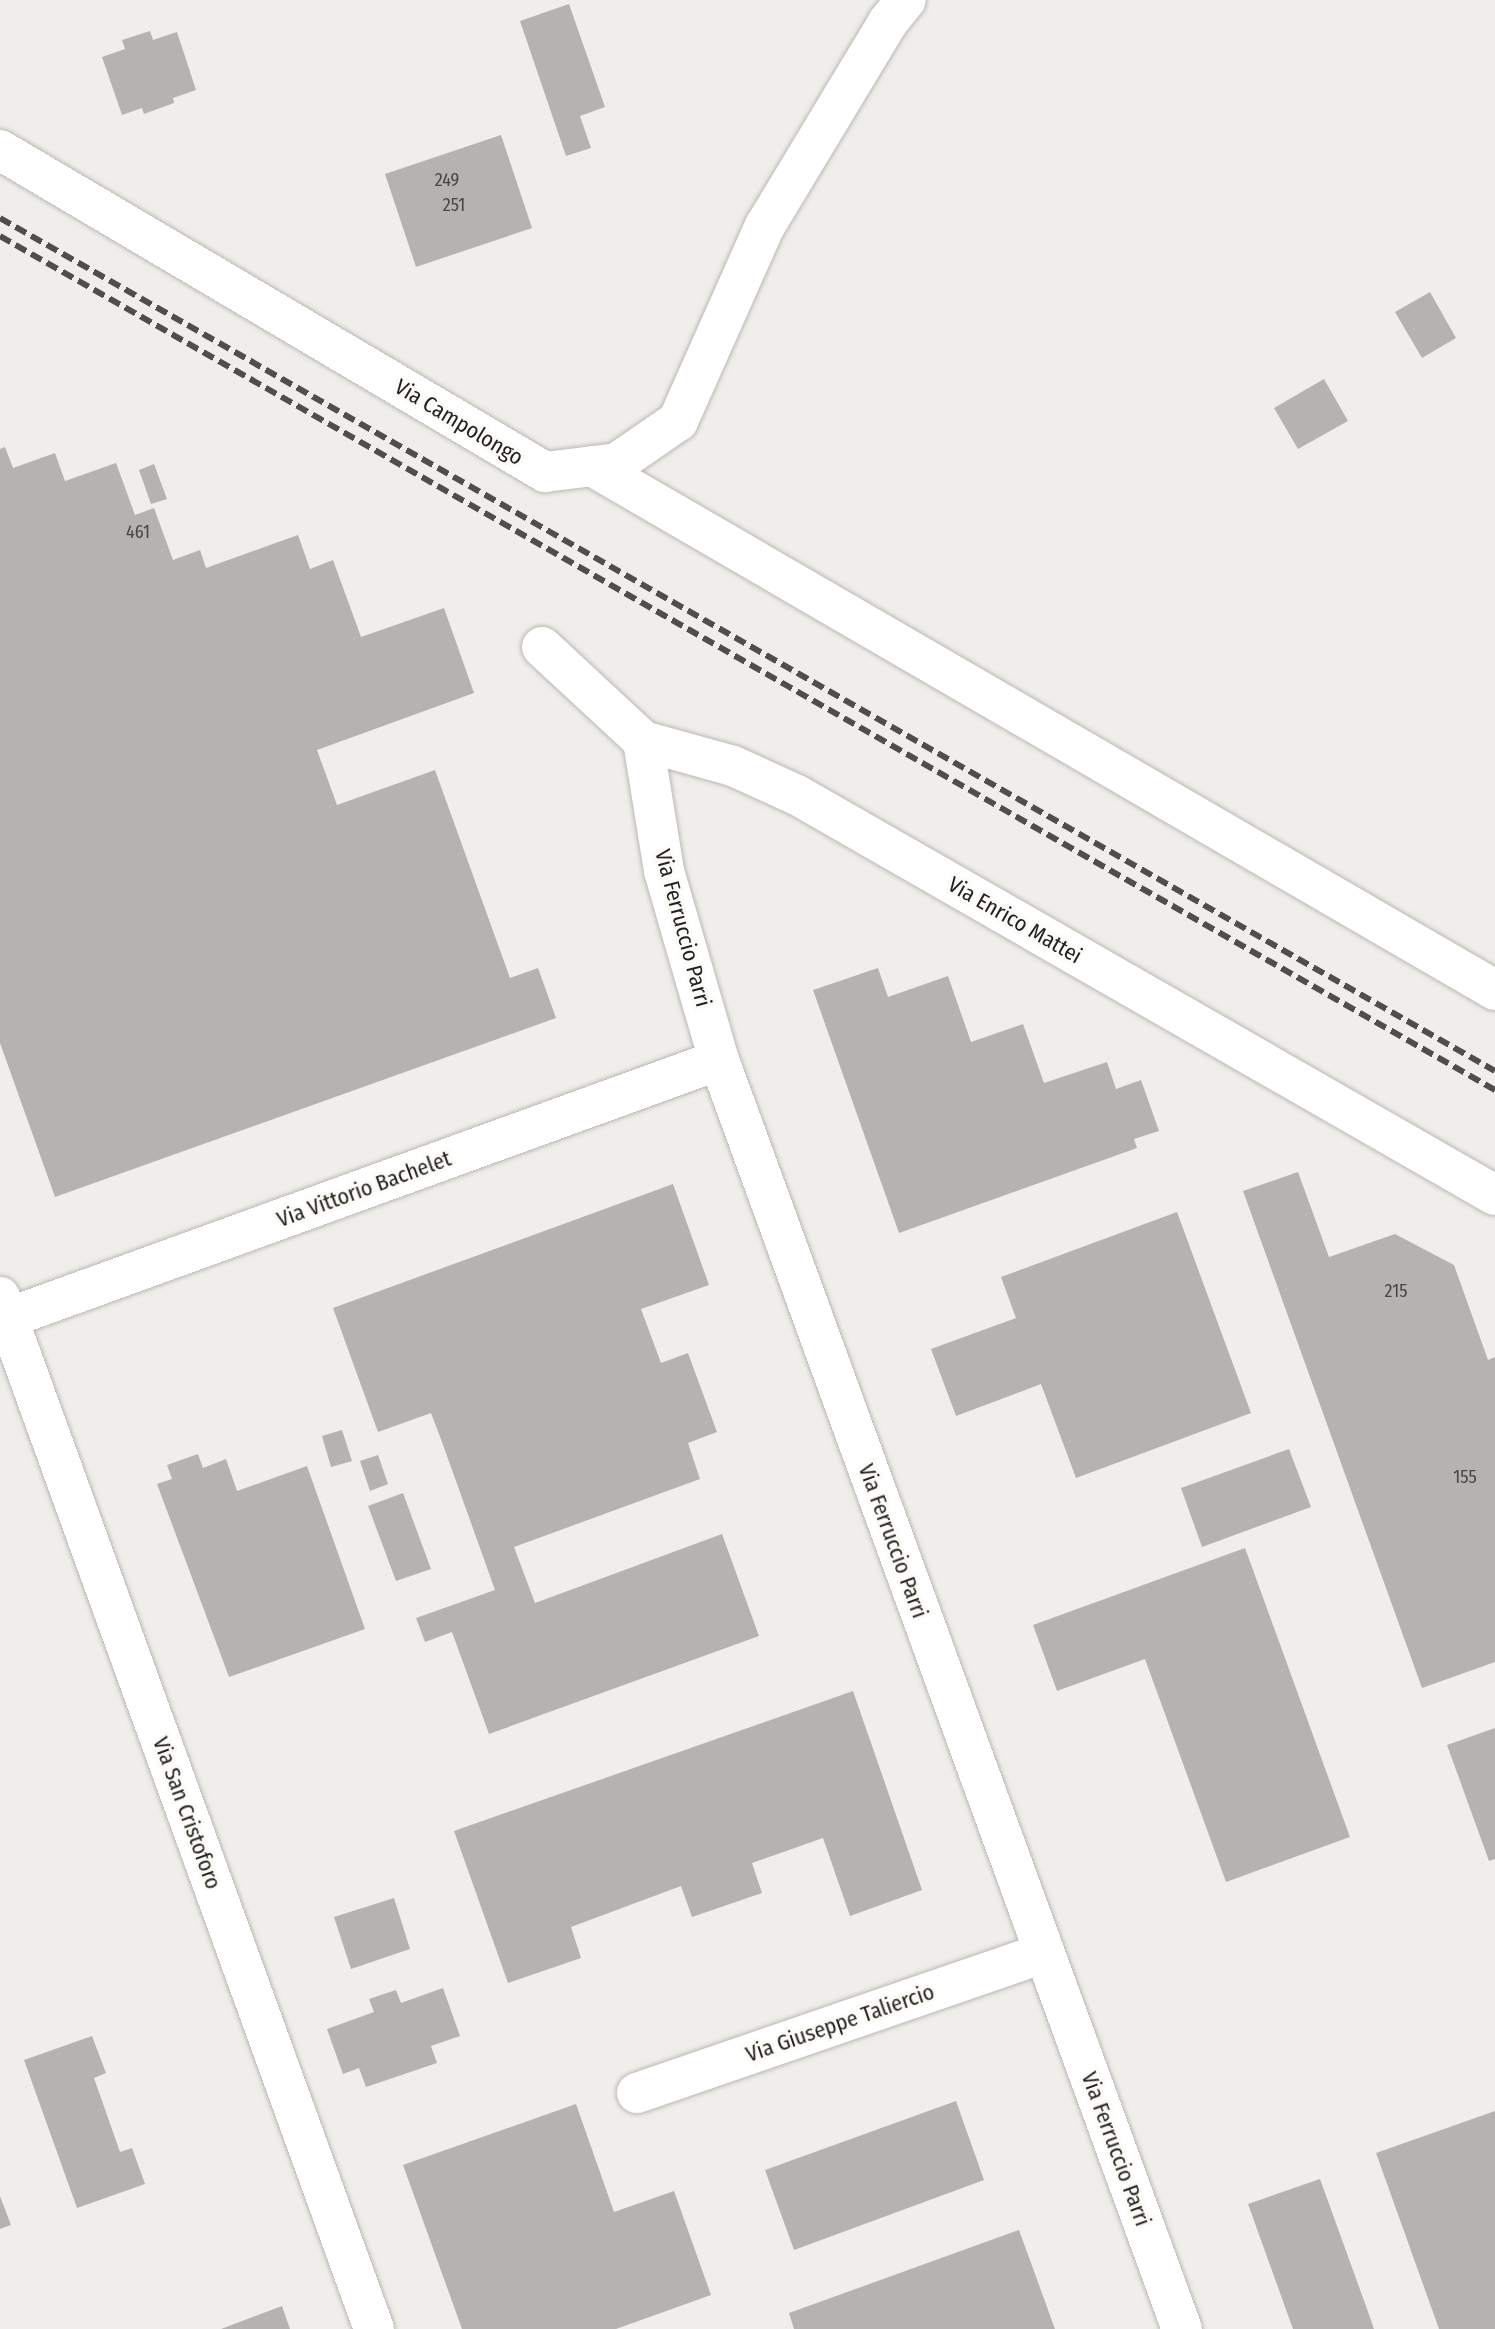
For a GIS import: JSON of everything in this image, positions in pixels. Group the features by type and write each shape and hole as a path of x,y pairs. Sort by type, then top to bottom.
{"street":[{"name":"Via Campolongo","path":"0,150 545,472 617,463 678,421 765,226 888,22 906,0"},
{"path":"592,466 1495,990"},
{"name":"Via Enrico Mattei","path":"542,647 643,741 733,766 797,795 1495,1195"},
{"name":"Via Ferruccio Parri","path":"643,741 664,871 719,1060 1182,2329"},
{"name":"Via Vittorio Bachelet","path":"4,1307 719,1060"},
{"name":"Via San Cristoforo","path":"4,1307 374,2329"},
{"name":"Via Giuseppe Taliercio","path":"637,2093 1043,1953"}],"building":[{"path":"569,4 605,107 580,116 591,148 566,156 520,21"},
{"path":"150,31 153,40 177,32 196,90 173,98 174,103 144,114 142,108 122,115 102,57 125,49 122,40"},
{"path":"501,135 532,228 416,267 385,174"},
{"path":"1430,292 1456,338 1422,358 1395,312"},
{"path":"1324,379 1348,421 1298,449 1274,408"},
{"path":"5,447 13,468 55,453 65,481 116,463 135,515 154,508 173,560 200,550 206,568 298,535 310,569 333,560 361,637 444,608 474,693 317,750 337,805 435,770 510,978 538,968 556,1018 55,1197 0,1043 0,449"},
{"path":"154,464 167,499 151,504 139,470"},
{"path":"878,968 888,997 948,976 971,1042 1023,1024 1044,1083 1107,1062 1116,1089 1141,1080 1159,1131 1134,1139 1137,1148 899,1233 813,990"},
{"path":"1298,1172 1329,1257 1395,1234 1454,1265 1488,1360 1495,1357 1495,1662 1422,1688 1243,1191"},
{"path":"673,1184 709,1285 641,1309 661,1363 688,1353 717,1432 688,1443 700,1479 514,1547 535,1603 722,1534 759,1636 489,1734 452,1632 425,1642 416,1618 495,1590 442,1442 431,1413 378,1432 333,1308"},
{"path":"1177,1212 1251,1413 1076,1478 1041,1384 956,1416 931,1349 1016,1318 1001,1277"},
{"path":"342,1430 352,1461 331,1467 322,1436"},
{"path":"1289,1449 1311,1507 1202,1547 1181,1488"},
{"path":"198,1454 203,1468 226,1459 237,1491 307,1466 365,1629 229,1677 157,1484 172,1479 167,1465"},
{"path":"378,1455 388,1484 370,1491 360,1461"},
{"path":"403,1493 431,1569 396,1581 368,1506"},
{"path":"1245,1548 1350,1837 1226,1882 1145,1659 1057,1691 1033,1625"},
{"path":"853,1691 922,1890 850,1916 823,1838 752,1863 762,1893 692,1917 681,1886 571,1927 581,1958 508,1983 454,1831"},
{"path":"1495,1728 1495,1859 1489,1861 1447,1745"},
{"path":"394,1898 410,1949 351,1969 334,1917"},
{"path":"443,1988 460,2036 431,2046 437,2063 366,2087 359,2068 343,2074 327,2029 374,2012 369,1999 396,1990 401,2003"},
{"path":"92,2036 106,2073 94,2078 120,2152 132,2148 145,2184 77,2208 24,2060"},
{"path":"956,2101 984,2180 794,2250 765,2170"},
{"path":"576,2104 614,2212 674,2191 711,2295 616,2329 462,2329 403,2165"},
{"path":"1495,2111 1495,2329 1439,2329 1376,2153"},
{"path":"1320,2179 1374,2329 1293,2329 1248,2204"},
{"path":"0,2196 11,2225 0,2229"},
{"path":"1019,2230 1055,2329 794,2329 789,2313"},
{"path":"282,2306 290,2329 221,2329"}],"railway":[{"path":"0,218 1495,1071"},
{"path":"0,236 1495,1090"}]}
